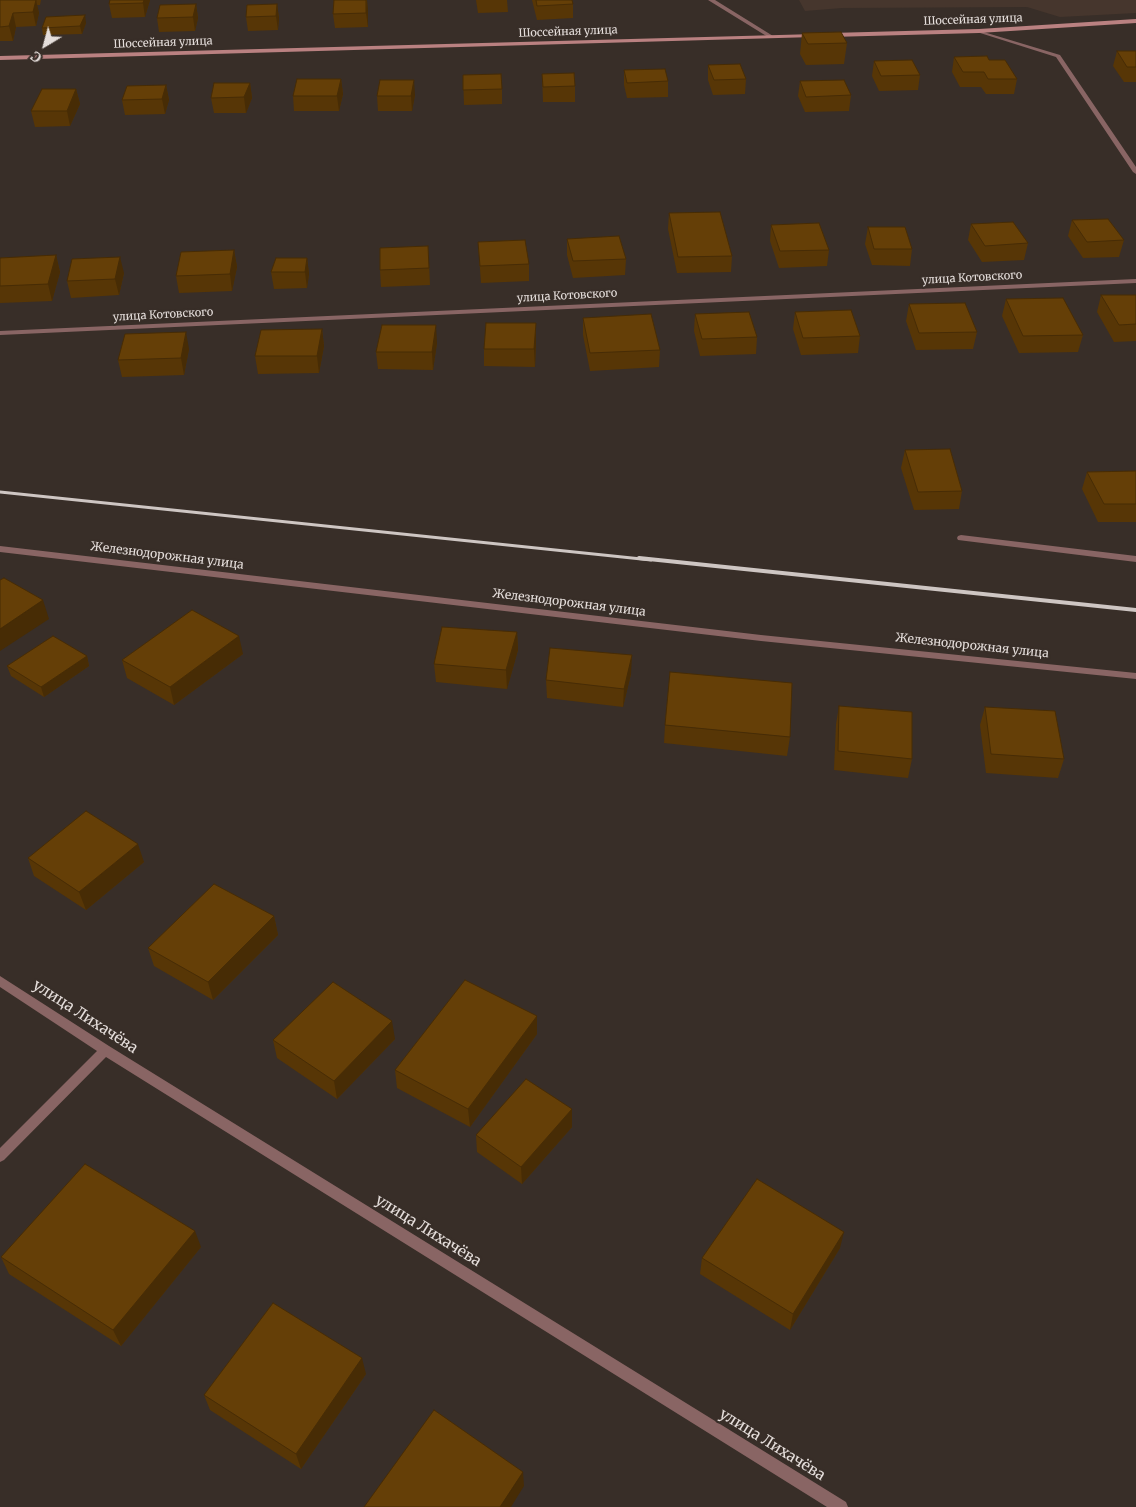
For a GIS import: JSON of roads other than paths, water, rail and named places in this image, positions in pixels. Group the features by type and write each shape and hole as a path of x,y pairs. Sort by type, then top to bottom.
{"main road":[{"name":"Шоссейная улица","path":"0,58 979,31 1136,21"}],"street":[{"path":"711,0 770,36"},
{"path":"979,31 1058,56 1136,172"},
{"name":"улица Котовского","path":"0,333 1136,281"},
{"path":"961,538 1136,559"},
{"name":"Железнодорожная улица","path":"0,549 761,638 1136,676"},
{"name":"улица Лихачёва","path":"0,981 105,1050 841,1507"},
{"path":"0,1156 105,1050"}],"railway":[{"path":"0,492 651,560"},
{"path":"639,558 1136,610"}]}
